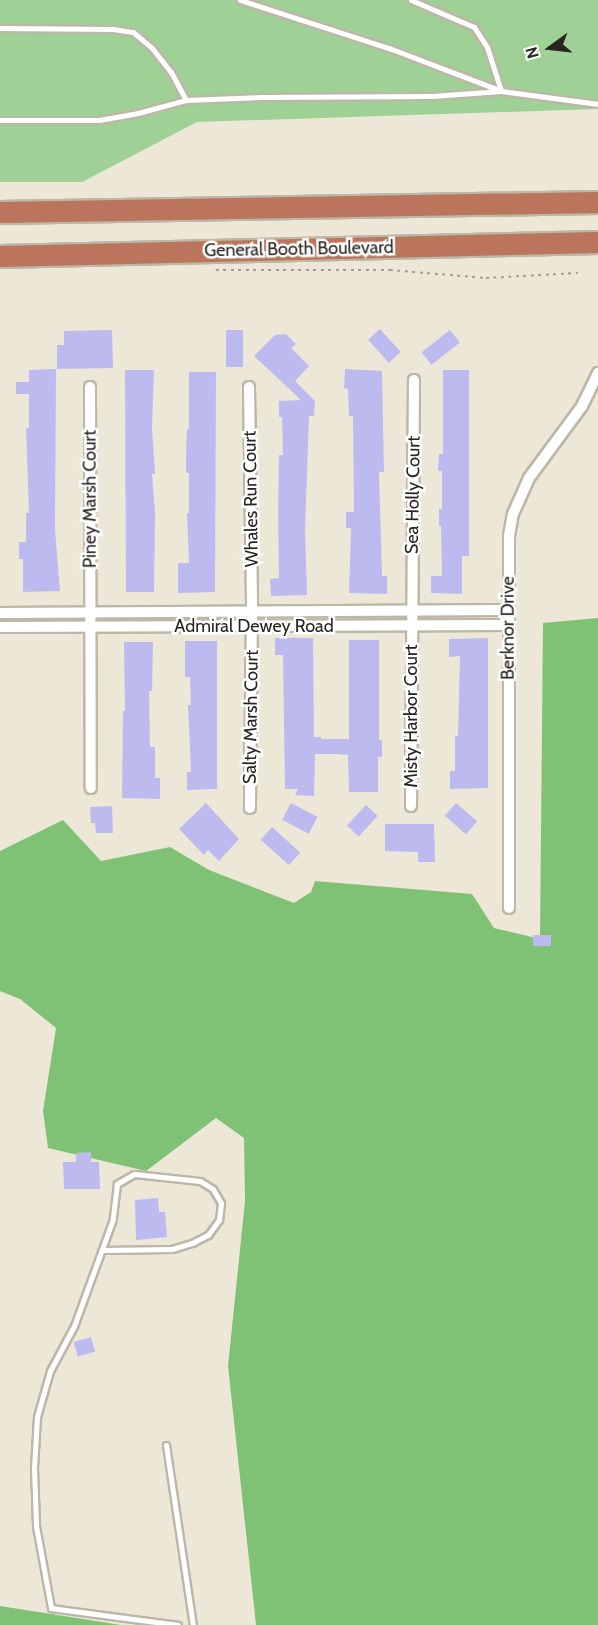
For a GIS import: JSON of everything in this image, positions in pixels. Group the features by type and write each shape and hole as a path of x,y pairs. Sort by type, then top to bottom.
{"highway":[{"path":"0,212 598,202"},
{"name":"General Booth Boulevard","path":"0,256 598,242"}],"street":[{"name":"Berknor Drive","path":"509,908 508,561 513,514 529,478 582,406 598,373"},
{"name":"Sea Holly Court","path":"411,625 414,380"},
{"name":"Piney Marsh Court","path":"90,387 91,788"},
{"name":"Whales Run Court","path":"249,387 252,626"},
{"name":"Admiral Dewey Road","path":"0,612 509,610"},
{"name":"Misty Harbor Court","path":"411,625 411,806"},
{"name":"Admiral Dewey Road","path":"0,627 509,625"},
{"name":"Salty Marsh Court","path":"250,808 252,626"}],"lane":[{"path":"240,0 389,48 501,91"},
{"path":"411,0 474,27 488,47 501,91"},
{"path":"0,28 113,29 133,32 152,48 171,72 186,100"},
{"path":"0,120 99,120 138,113 186,100 432,96 501,91 598,104"},
{"path":"103,1250 172,1249 192,1243 208,1235 219,1220 221,1203 213,1189 200,1180 134,1174 117,1184 113,1219 103,1250 74,1326 50,1371 37,1417 34,1468 36,1526 51,1608 178,1625"},
{"path":"166,1444 193,1625"}],"path":[{"path":"390,270 486,278 578,273"}],"green space":[{"path":"0,0 598,0 598,109 197,122 82,182 0,182"},
{"path":"598,618 598,1625 256,1625 228,1366 245,1201 244,1138 216,1118 146,1171 48,1148 43,1111 56,1028 20,999 0,991 0,851 63,820 101,861 170,847 209,870 294,903 311,892 315,881 472,894 494,928 540,939 543,623"},
{"path":"0,1606 121,1625 0,1625"}],"building":[{"path":"380,329 401,352 389,363 368,340"},
{"path":"112,330 113,368 57,369 57,345 64,345 64,331"},
{"path":"226,330 243,330 243,367 226,367"},
{"path":"450,330 460,343 431,365 422,352"},
{"path":"286,334 296,344 291,348 309,366 295,381 315,401 314,416 309,416 305,529 307,595 271,596 270,579 279,578 279,455 283,455 282,417 279,417 279,401 301,400 254,356 275,335"},
{"path":"56,369 55,530 60,591 23,592 23,559 19,559 19,542 26,542 26,513 29,513 26,428 29,428 29,394 16,394 16,382 29,382 29,370"},
{"path":"345,369 382,371 384,472 379,472 382,576 387,576 387,594 349,593 351,528 346,528 346,512 354,512 353,416 349,416 348,389 344,388"},
{"path":"125,370 154,370 152,428 155,474 152,474 155,513 154,592 126,592"},
{"path":"443,370 469,370 469,556 462,556 462,594 431,593 431,576 442,576 439,509 442,509 442,471 438,471 439,454 443,454"},
{"path":"189,372 216,372 215,592 178,593 178,563 189,563 187,513 189,513 189,473 186,473 186,456 187,429 189,429"},
{"path":"275,638 313,638 314,737 321,737 321,739 349,739 349,640 379,640 379,740 382,740 382,757 378,757 378,792 349,792 348,755 337,754 315,754 314,796 295,795 298,789 285,789 283,655 275,655"},
{"path":"488,638 488,788 450,789 450,771 455,771 455,736 458,736 460,656 449,657 449,639"},
{"path":"185,641 217,641 217,789 187,790 187,772 191,772 188,705 191,705 190,677 185,677"},
{"path":"124,642 153,642 152,691 149,691 150,747 155,747 155,778 160,778 160,799 122,798 123,711 125,711"},
{"path":"206,803 239,839 219,861 208,850 204,855 179,829"},
{"path":"291,803 317,817 309,834 282,820"},
{"path":"456,803 477,821 466,834 445,816"},
{"path":"366,805 378,816 359,836 347,825"},
{"path":"112,806 113,833 96,833 95,823 91,823 90,807"},
{"path":"385,824 434,824 435,862 418,862 418,852 385,851"},
{"path":"272,827 300,852 289,865 261,840"},
{"path":"533,935 551,935 551,946 533,946"},
{"path":"91,1152 91,1162 99,1162 100,1189 64,1189 63,1162 76,1162 76,1153"},
{"path":"158,1198 159,1212 165,1212 167,1237 136,1240 135,1200"},
{"path":"91,1337 95,1351 78,1356 74,1342"}]}
